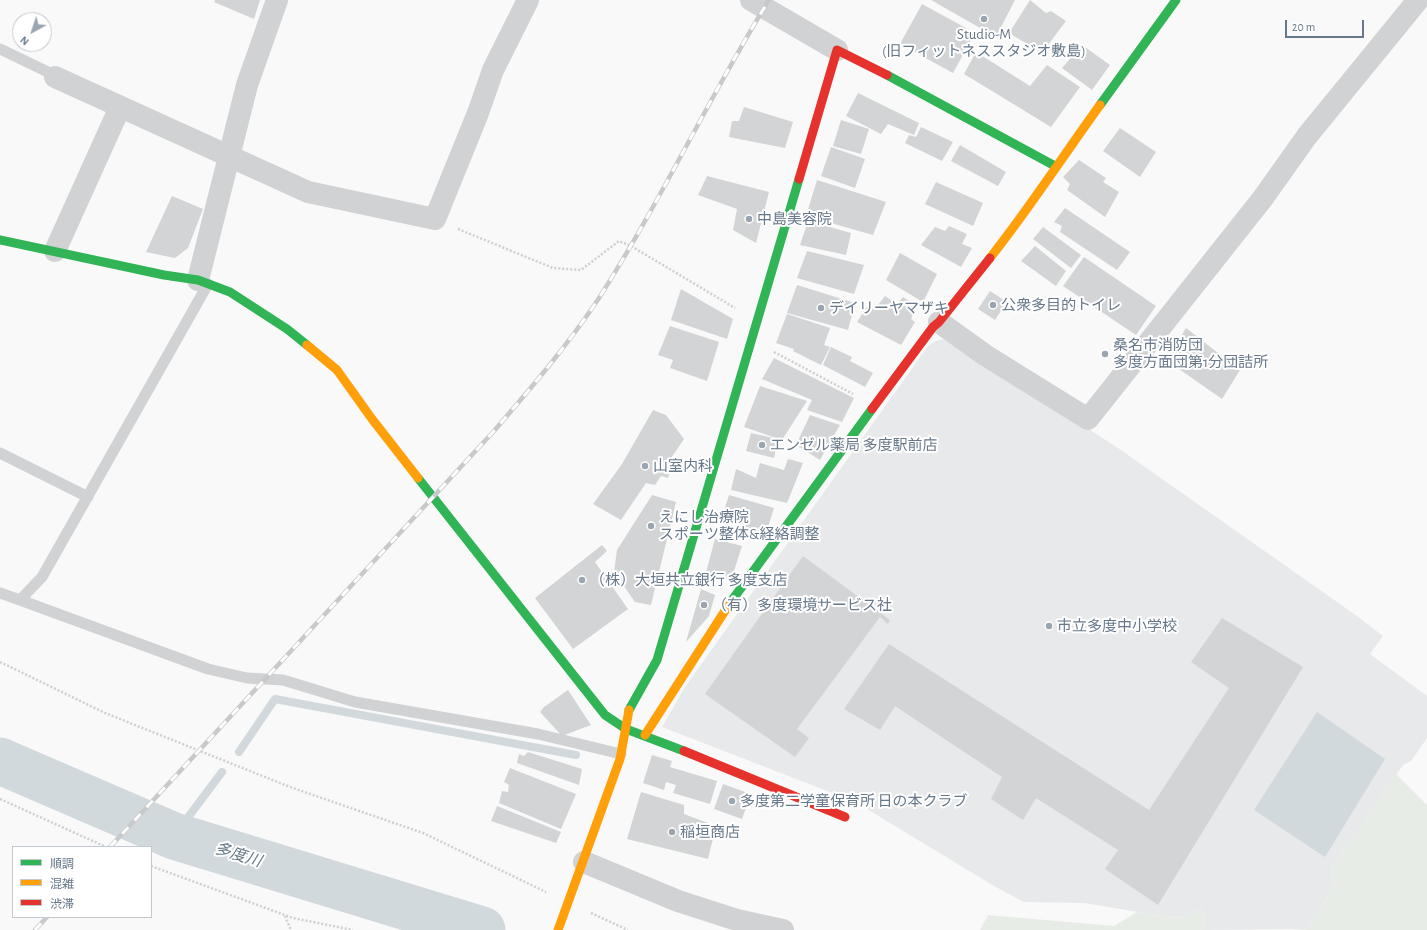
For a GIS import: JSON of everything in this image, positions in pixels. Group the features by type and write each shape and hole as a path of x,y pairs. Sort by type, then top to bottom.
{"street":[{"path":"203,282 247,85 277,0"},
{"path":"55,77 308,192 435,219 478,113 493,70 528,0"},
{"path":"751,0 837,50 874,68 1055,166"},
{"path":"644,735 679,678 740,588 933,327 939,322 1013,229 1055,166 1176,0"},
{"path":"939,322 985,355 1088,419 1263,198 1307,136 1418,0"},
{"path":"558,930 582,867 621,754 626,730 627,713 657,660 837,50"},
{"path":"55,251 120,107"},
{"path":"0,240 203,282 230,292 281,325 337,370 372,419 601,711 626,730 644,735 845,817"},
{"path":"582,867 737,920 783,930"}],"lane":[{"path":"0,49 50,73 55,77"},
{"path":"20,600 42,577 88,497 203,282"},
{"path":"0,453 88,497"},
{"path":"0,593 208,670 247,678 283,680 355,702 538,734 621,754"}],"path":[{"path":"435,219 553,268 581,270 619,241 631,246 756,321"},
{"path":"771,351 875,405"},
{"path":"0,662 105,713 290,787 423,833 551,894"},
{"path":"0,799 104,846"},
{"path":"152,866 285,915 353,930"},
{"path":"587,911 628,930"},
{"path":"285,915 291,930"}],"shaded area":[{"name":"市立多度中小学校","path":"943,339 957,344 1118,448 1357,616 1383,636 1370,654 1427,696 1427,738 1411,761 1403,765 1331,868 1334,886 1307,929 1205,930 1202,907 1186,917 1173,918 1085,903 1024,902 994,886 867,809 868,801 835,794 662,727 685,687 928,346"},
{"path":"1317,712 1385,759 1325,857 1254,810"},
{"path":"1396,774 1427,805 1427,930 1290,930 1307,929 1334,886 1331,868"},
{"path":"1202,907 1205,930 980,930 988,915 1114,926 1137,912 1173,918 1186,917"}],"building":[{"path":"215,0 260,0 254,19 214,2"},
{"name":"Studio-M (旧フィットネススタジオ敷島)","path":"931,0 1015,0 996,37"},
{"path":"1030,0 1046,13 1051,11 1066,21 1042,53 1009,33"},
{"path":"922,4 975,33 953,73 900,44"},
{"path":"1082,45 1110,65 1092,90 1062,68"},
{"path":"976,52 1030,86 1047,65 1080,87 1051,127 964,74"},
{"path":"858,93 919,123 914,135 888,124 881,134 846,116"},
{"path":"744,107 793,122 785,148 729,137 732,121 739,121"},
{"path":"841,120 869,129 861,154 833,146"},
{"path":"921,127 953,142 942,161 905,143 909,135 916,137"},
{"path":"1120,128 1156,152 1140,177 1103,151"},
{"path":"960,145 1006,172 998,186 951,161"},
{"path":"831,147 865,159 855,188 821,176"},
{"path":"1079,160 1106,178 1103,182 1119,192 1105,217 1067,190 1070,184 1063,177"},
{"name":"中島美容院","path":"707,176 769,192 756,243 733,230 737,209 698,195"},
{"path":"817,180 886,202 873,235 806,216"},
{"path":"936,182 983,203 973,226 925,204"},
{"path":"172,196 203,209 188,248 175,258 146,252"},
{"path":"1065,208 1130,252 1117,270 1060,232 1062,226 1054,222"},
{"path":"808,221 851,233 846,255 800,245"},
{"path":"949,226 967,234 962,244 972,248 961,267 921,245 935,227 945,231"},
{"path":"1043,227 1081,255 1071,268 1033,239"},
{"path":"1035,246 1066,271 1056,286 1021,261"},
{"path":"807,251 864,265 854,294 797,278"},
{"path":"900,253 937,274 923,302 886,280"},
{"path":"1084,257 1156,306 1136,335 1063,286"},
{"name":"デイリーヤマザキ","path":"797,285 855,303 848,330 787,313"},
{"path":"681,289 733,319 727,339 671,320"},
{"name":"公衆多目的トイレ","path":"990,291 1007,302 995,320 978,309"},
{"path":"885,296 897,304 903,297 917,306 911,319 915,322 901,345 857,322 868,305 874,310"},
{"path":"787,314 830,328 824,345 830,347 821,365 793,351 794,349 776,343"},
{"path":"670,326 719,342 707,381 670,368 673,360 658,355"},
{"path":"1186,328 1240,370 1222,399 1166,360"},
{"path":"831,347 852,357 850,361 873,373 865,387 823,365"},
{"path":"774,358 854,398 842,422 807,410 812,400 762,379"},
{"path":"760,386 807,401 782,440 744,427"},
{"name":"山室内科","path":"653,410 666,415 684,439 669,461 671,468 668,478 661,476 655,485 646,483 621,520 593,504 622,464"},
{"path":"810,415 840,425 820,460 796,445"},
{"name":"エンゼル薬局 多度駅前店","path":"751,433 778,439 774,458 746,451"},
{"path":"788,459 803,463 787,503 731,490 736,469 756,478 760,463 784,470"},
{"name":"えにし治療院 スポーツ整体&経絡調整","path":"652,495 676,502 651,605 635,602 614,572 617,550"},
{"path":"729,495 774,508 765,537 722,516"},
{"path":"715,539 742,546 731,580 705,576"},
{"name":"（株）大垣共立銀行 多度支店","path":"602,545 607,551 595,562 628,609 573,649 535,598"},
{"path":"803,556 890,620 888,624 880,617 797,729 809,738 795,757 705,694"},
{"name":"（有）多度環境サービス社","path":"701,589 715,595 709,616 686,642"},
{"path":"1222,618 1303,667 1158,905 1105,869 1118,850 1036,798 1023,820 991,799 1002,777 895,706 880,730 844,709 889,644 1149,810 1229,688 1191,662"},
{"path":"568,690 591,725 562,736 540,712 544,707"},
{"path":"528,752 582,769 579,785 517,763 519,754 524,756"},
{"path":"652,755 672,761 670,767 717,781 710,804 673,793 676,785 666,782 664,790 643,783"},
{"path":"510,768 576,794 561,829 499,803 502,791 508,792 509,785 504,782"},
{"name":"多度第二学童保育所 日の本クラブ","path":"723,784 751,794 742,819 714,809"},
{"name":"稲垣商店","path":"641,792 684,805 684,814 716,826 708,859 627,839"},
{"path":"497,806 561,832 556,843 491,821"}],"waterway":[{"path":"239,752 275,699 576,755"},
{"name":"多度川","path":"0,761 174,836 482,930"},
{"path":"174,836 222,772"}],"railway":[{"path":"111,846 494,431 562,349 599,298 622,261 769,0"},
{"path":"35,930 46,918"}],"traffic: fast":[{"path":"1100,105 1176,0"},
{"path":"887,75 1055,166"},
{"path":"629,710 657,660 799,179"},
{"path":"0,240 164,275 198,280 230,292 287,329 307,345"},
{"path":"730,603 872,409"},
{"path":"418,478 605,715 626,729 684,751"}],"traffic: slow":[{"path":"990,258 1032,202 1100,105"},
{"path":"307,345 337,370 372,419 418,478"},
{"path":"645,735 730,603"},
{"path":"558,930 620,759 629,710"}],"traffic: jam":[{"path":"799,179 837,50 887,75"},
{"path":"872,409 933,327 939,322 990,258"},
{"path":"684,751 845,817"}],"place":[{"name":"Studio-M (旧フィットネススタジオ敷島)","path":"984,19"},
{"name":"中島美容院","path":"749,219"},
{"name":"公衆多目的トイレ","path":"993,305"},
{"name":"デイリーヤマザキ","path":"821,308"},
{"name":"桑名市消防団 多度方面団第1分団詰所","path":"1105,354"},
{"name":"エンゼル薬局 多度駅前店","path":"762,445"},
{"name":"山室内科","path":"645,466"},
{"name":"えにし治療院 スポーツ整体&経絡調整","path":"651,526"},
{"name":"（株）大垣共立銀行 多度支店","path":"582,580"},
{"name":"（有）多度環境サービス社","path":"704,605"},
{"name":"市立多度中小学校","path":"1049,626"},
{"name":"多度第二学童保育所 日の本クラブ","path":"732,801"},
{"name":"稲垣商店","path":"672,832"}]}
